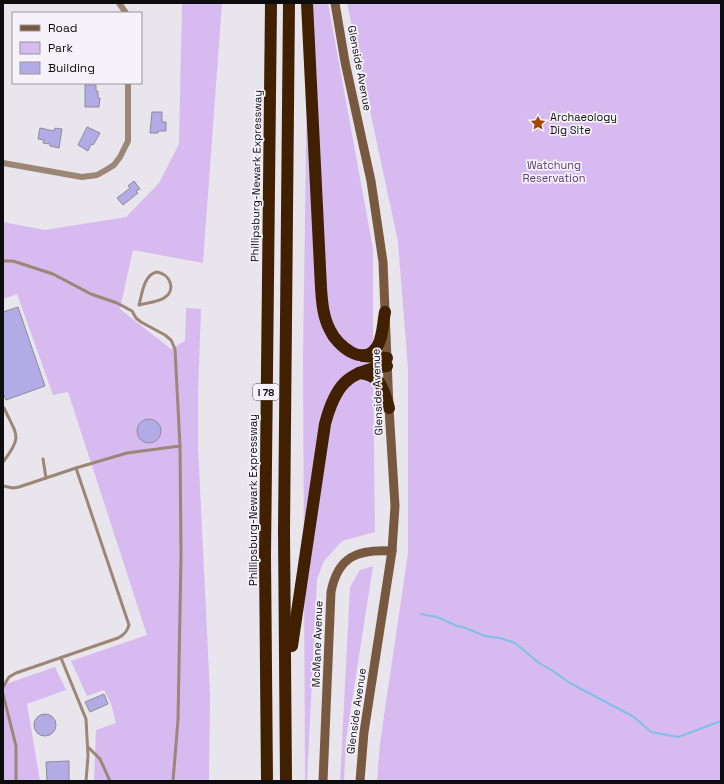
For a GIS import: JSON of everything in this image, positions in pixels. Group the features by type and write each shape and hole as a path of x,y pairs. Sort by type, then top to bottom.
{"highway":[{"name":"Phillipsburg-Newark Expressway","path":"267,781 265,556 271,3"},
{"name":"I 78","path":"286,781 287,733 284,531 289,3"},
{"path":"307,3 321,288 327,324 334,337 347,350 360,356 387,362"},
{"path":"360,356 370,353 376,349 379,344 385,312"},
{"path":"287,733 293,636 325,424 337,393 347,380 359,373 387,362"},
{"path":"359,373 366,373 376,378 382,387 389,408"}],"main road":[{"name":"Glenside Avenue","path":"335,3 345,62 371,181 383,262 395,506 392,551 364,732 360,781"},
{"name":"McMane Avenue","path":"323,781 331,592 333,581 344,562 353,556 372,550 392,551"}],"street":[{"path":"119,3 125,12"},
{"path":"3,163 82,177 97,174 106,170 120,157 127,144 128,84"}],"lane":[{"path":"3,261 13,261 53,274 91,294 117,303 132,311 136,318 141,322 165,335 171,340 176,349 180,446 181,562 178,720 173,781"},
{"path":"132,311 139,305 160,300 168,295 171,287 166,275 157,272 152,273 149,276 139,305"},
{"path":"3,462 15,444 16,439 16,433 4,408"},
{"path":"3,486 13,488 19,487 127,453 180,446"},
{"path":"43,460 46,478"},
{"path":"3,687 9,677 16,673 118,638 124,635 129,625 76,468"},
{"path":"60,658 86,719 88,747 86,781"},
{"path":"3,694 16,746 16,781"},
{"path":"88,747 100,759 110,781"}],"green space":[{"path":"182,3 222,3 203,263 133,250 120,309 171,349 185,341 186,308 201,309 198,446 210,694 209,781 94,781 96,730 116,723 111,704 104,690 87,696 71,661 147,635 68,392 53,395 17,294 3,299 3,222 45,230 126,217 159,183 179,144"},
{"path":"308,3 328,3 373,249 375,532 342,541 324,561 317,579 307,781 305,781 303,357"},
{"name":"Watchung Reservation","path":"347,3 721,3 721,781 377,781 380,743 408,553 408,369 398,242"},
{"path":"373,566 346,740 344,781 340,781 350,587 360,570"},
{"path":"55,667 66,690 27,704 40,781 3,781 3,685"}],"building":[{"path":"85,85 96,85 98,98 100,98 99,107 85,107"},
{"path":"152,112 162,112 162,122 166,122 166,131 150,133"},
{"path":"87,127 100,133 93,145 91,144 88,151 78,145"},
{"path":"40,128 54,131 55,128 62,129 59,148 43,143 44,140 38,139"},
{"path":"134,181 140,189 136,191 138,193 123,205 117,198 130,188 128,186"},
{"path":"18,307 45,386 6,400 3,393 3,312"},
{"path":"149,419 157,423 161,431 157,439 149,443 141,439 137,431 141,423"},
{"path":"104,694 108,704 90,712 85,702"},
{"path":"41,714 49,714 56,721 56,729 49,736 41,736 34,729 34,721"},
{"path":"69,761 69,781 47,781 46,762"}],"waterway":[{"path":"421,614 437,617 485,636 500,638 515,643 539,663 570,683 634,717 651,732 678,737 721,721"}],"place":[{"name":"Archaeology Dig Site","path":"538,123"}]}
